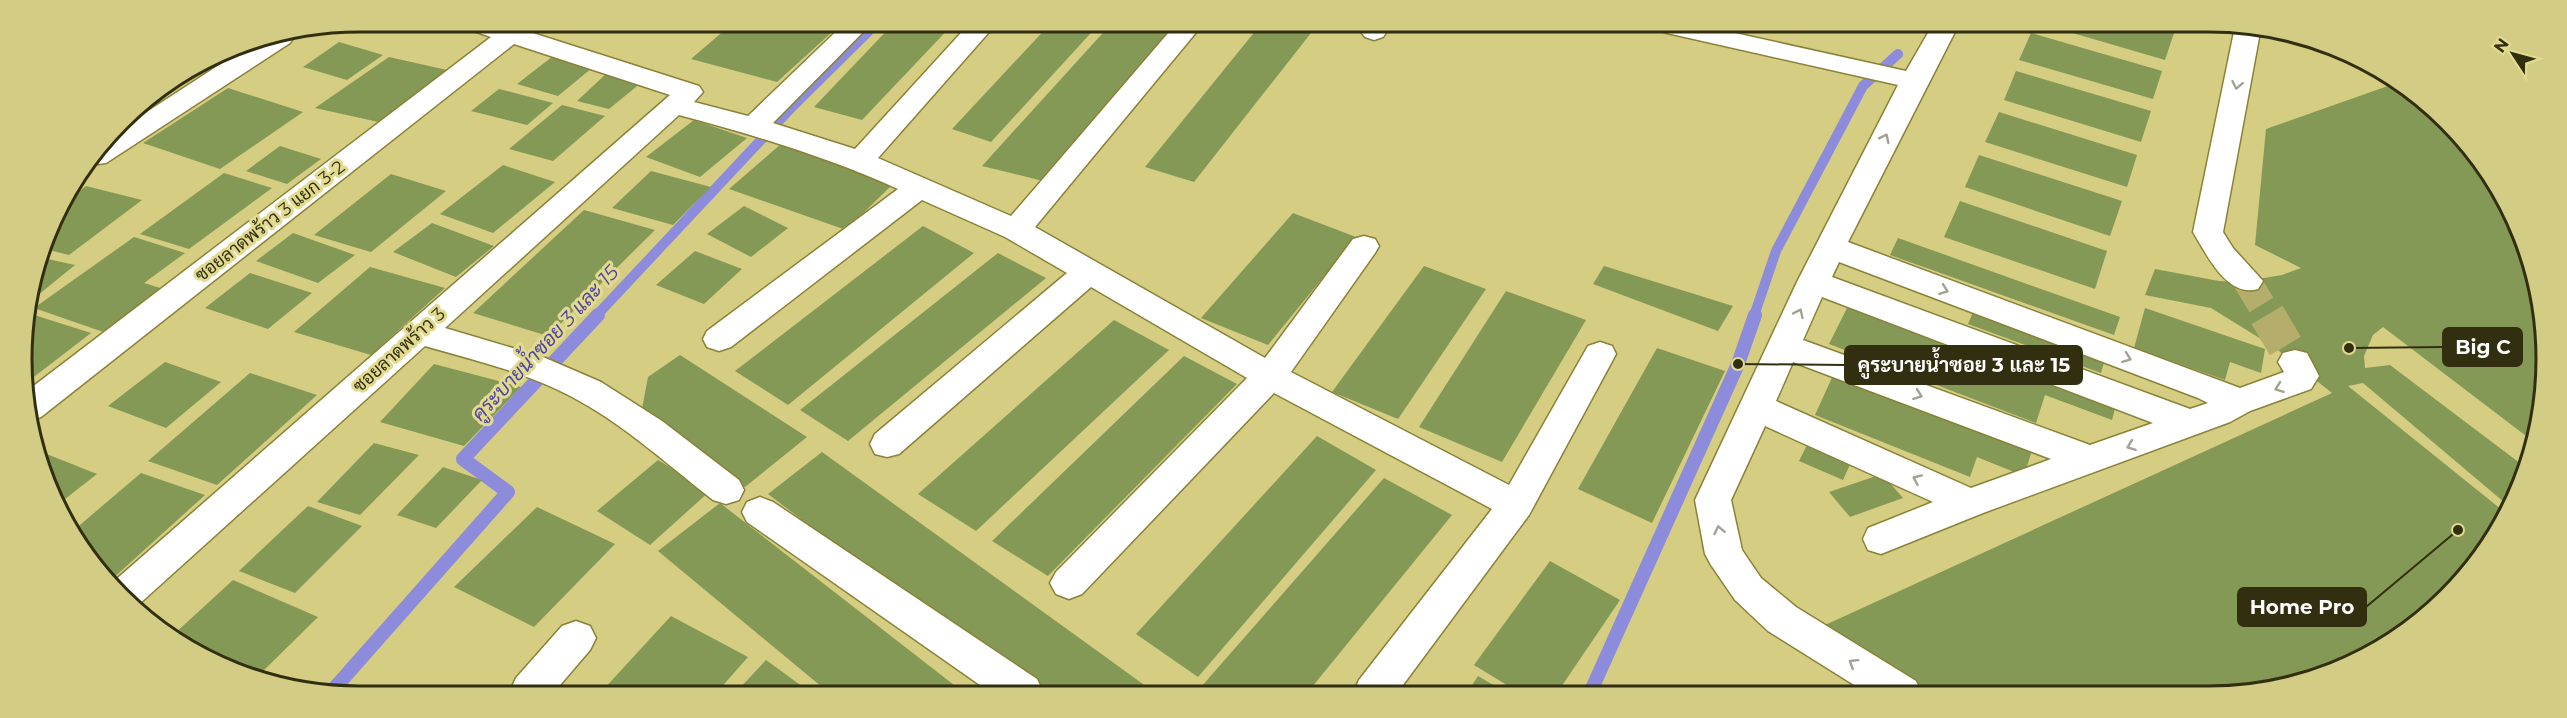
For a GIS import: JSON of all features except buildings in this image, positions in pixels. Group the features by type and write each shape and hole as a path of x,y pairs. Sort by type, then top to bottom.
{"street":[{"path":"504,32 682,99 767,126 860,161 1016,230 1270,376 1516,505"},
{"path":"767,126 851,32"},
{"path":"860,161 976,32"},
{"path":"1016,230 1183,32"},
{"path":"1698,32 1903,79"},
{"path":"1891,686 1782,619 1748,589 1724,554 1713,500 1830,247 1903,79 1940,32"},
{"name":"ซอยลาดพร้าว 3 แยก 3-2","path":"34,404 511,34"},
{"path":"2247,34 2208,232 2223,255 2247,281"},
{"path":"110,147 234,56"},
{"name":"ซอยลาดพร้าว 3","path":"127,591 682,99"},
{"path":"719,339 920,187"},
{"path":"1069,583 1270,376 1364,246"},
{"path":"1830,247 2211,389 2238,402"},
{"path":"887,444 1090,271"},
{"path":"1895,312 1911,277"},
{"path":"1814,282 2190,423"},
{"path":"419,332 568,380 620,411 726,490"},
{"path":"1784,346 2092,460"},
{"path":"1378,686 1516,505 1600,354"},
{"path":"1881,539 2299,380 2302,376 2295,362"},
{"path":"1756,407 1971,503"},
{"path":"760,512 1014,686"},
{"path":"534,686 576,638"}],"waterway":[{"name":"คูระบายน้ำซอย 3 และ 15","path":"596,316 790,109 868,32"},
{"name":"คูระบายน้ำซอย 3 และ 15","path":"1754,316 1776,251 1863,86 1898,54"},
{"name":"คูระบายน้ำซอย 3 และ 15","path":"337,686 508,492 463,459 598,315"},
{"name":"คูระบายน้ำซอย 3 และ 15","path":"1593,686 1738,364 1755,315"}],"tunnel":[{"path":"2247,281 2268,316"},
{"path":"2267,315 2295,362"}],"place":[{"name":"Big C","path":"2349,348"},
{"name":"คูระบายน้ำซอย 3 และ 15","path":"1738,364"},
{"name":"Home Pro","path":"2458,530"}]}
